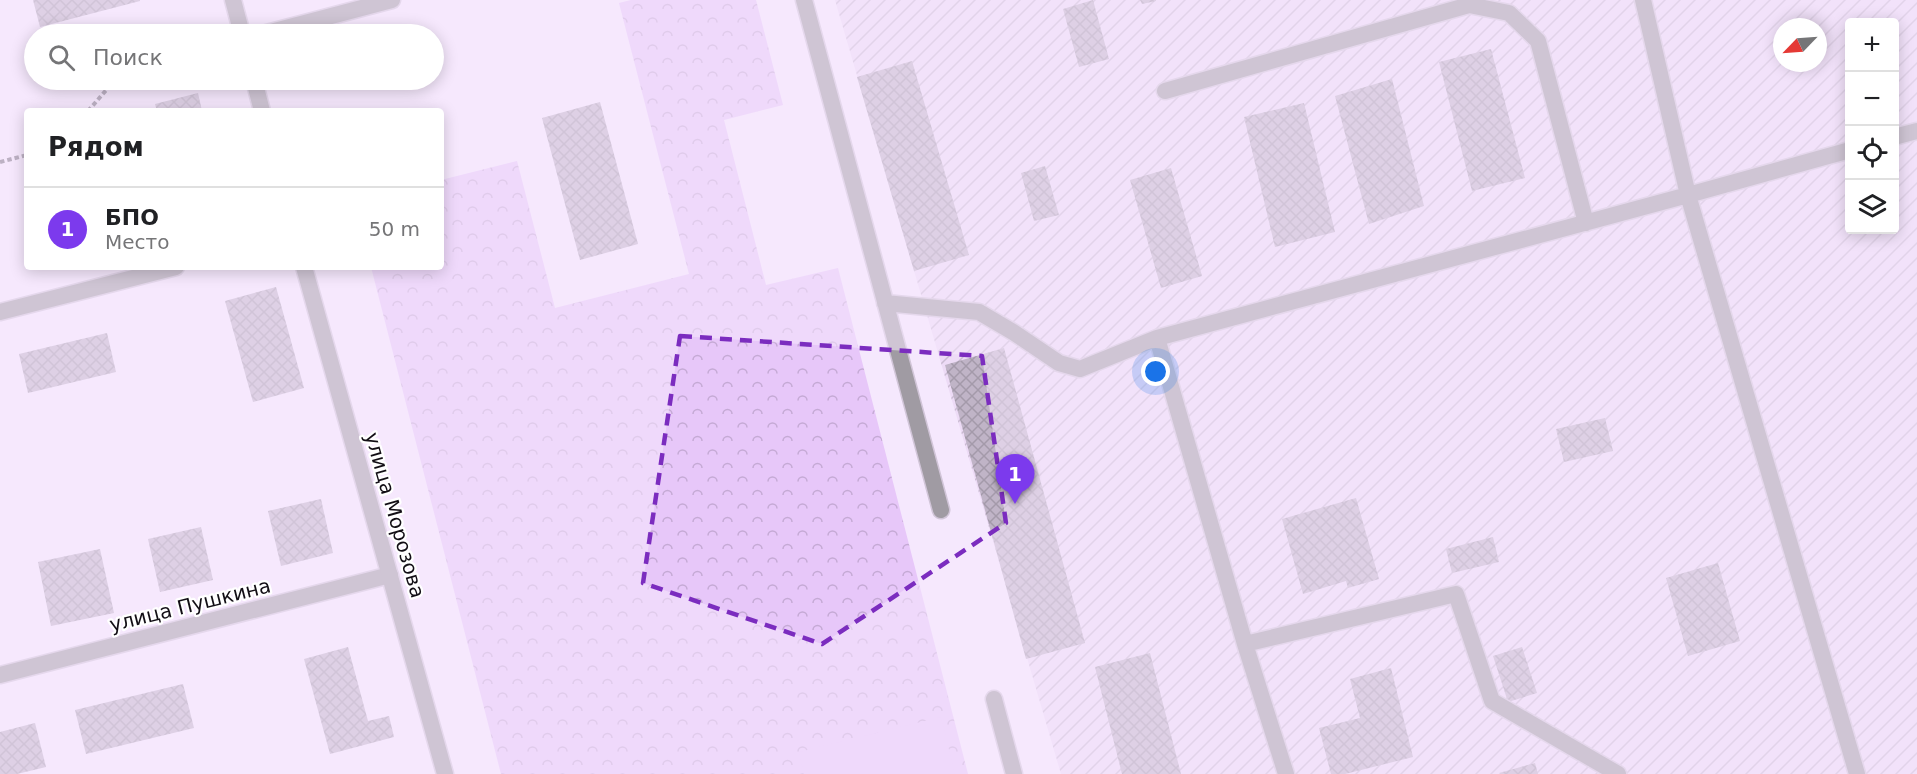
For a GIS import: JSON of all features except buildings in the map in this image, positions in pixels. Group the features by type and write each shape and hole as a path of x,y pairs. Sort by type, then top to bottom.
{"street":[{"path":"233,0 239,24"},
{"path":"301,24 392,0"},
{"path":"804,0 941,510"},
{"path":"1643,0 1688,195 1857,774"},
{"path":"1165,91 1469,5 1509,13 1538,42 1586,223"},
{"path":"257,90 261,108"},
{"path":"1899,136 1917,131"},
{"path":"885,303 979,312 1059,363 1080,369 1157,338 1845,151"},
{"path":"0,312 164,270"},
{"name":"улица Морозова","path":"305,270 445,774"},
{"path":"1157,338 1245,644 1286,774"},
{"name":"улица Пушкина","path":"0,675 390,575"},
{"path":"1245,644 1456,594 1492,701 1618,774"},
{"path":"994,699 1014,774"}],"path":[{"path":"91,108 106,90"},
{"path":"0,162 24,156"}],"highlighted area":[{"path":"680,336 982,356 1006,523 822,644 643,583"}],"shaded area":[{"path":"835,0 1917,0 1917,774 1061,774"}],"green space":[{"path":"631,0 756,0 783,105 724,120 766,285 838,268 968,774 501,774 372,270 444,270 444,179 517,161 555,308 689,274 619,3"},
{"path":"941,717 955,774 804,774 799,752"}],"place":[{"name":"БПО","path":"1015,504"}]}
